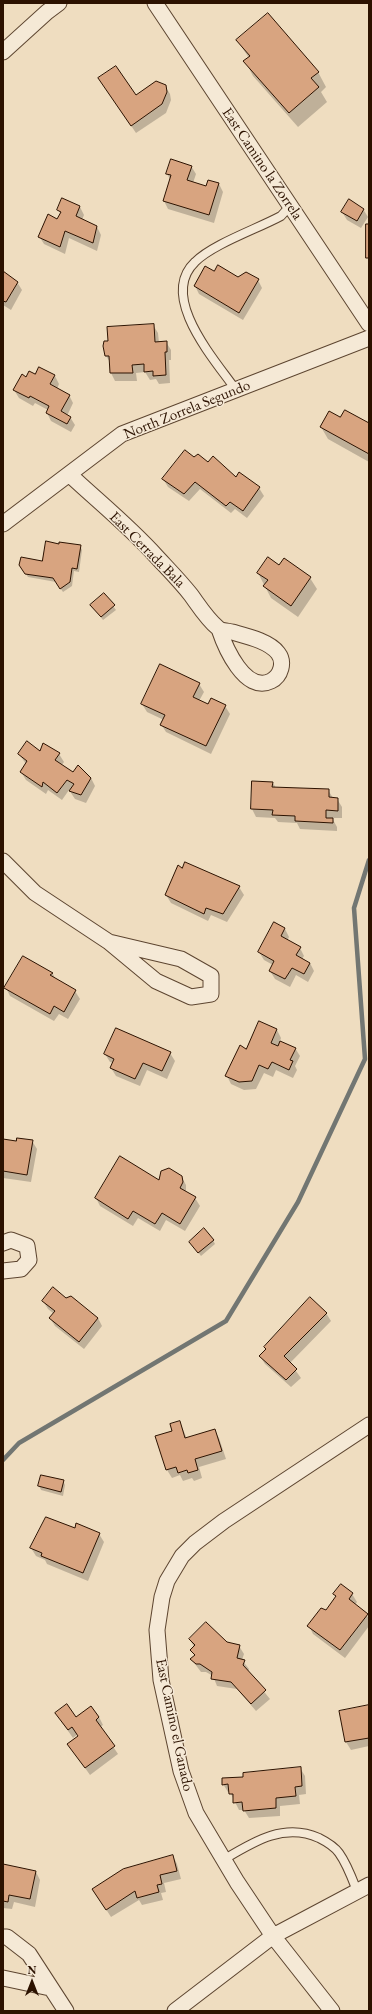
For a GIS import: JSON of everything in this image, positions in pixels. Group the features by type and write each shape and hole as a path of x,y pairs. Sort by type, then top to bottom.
{"street":[{"path":"3,52 59,3"},
{"name":"East Camino la Zorrela","path":"155,3 369,324"},
{"name":"North Zorrela Segundo","path":"3,524 70,475 122,434 369,338"},
{"name":"East Cerrada Bala","path":"70,475 155,555 219,629"},
{"path":"3,861 35,893 108,942 156,982 191,997 211,994 211,976 180,959 108,942"},
{"path":"3,1243 10,1240 27,1246 29,1260 21,1269 3,1271"},
{"name":"East Camino el Ganado","path":"332,2011 273,1936 223,1860 191,1802 181,1771 161,1680 157,1630 162,1597 167,1581 182,1556 208,1532 369,1426"},
{"path":"175,2011 273,1936 363,1888"},
{"path":"3,1937 7,1937 29,1954 66,2011"},
{"path":"3,1978 50,1988"}],"lane":[{"path":"236,390 200,338 187,315 183,297 184,280 194,262 281,216 290,206"},
{"path":"223,1860 268,1836 283,1832 299,1831 327,1842 338,1852 363,1888"}],"building":[{"path":"268,13 319,72 311,78 319,87 289,113 243,61 250,56 236,40"},
{"path":"116,66 136,95 156,81 166,85 167,92 162,104 131,126 98,78"},
{"path":"171,159 192,166 187,180 206,186 208,180 219,183 209,215 163,201 171,175 166,174"},
{"path":"62,198 80,206 76,216 97,226 93,243 65,231 60,247 38,237 48,214 57,219 61,212 57,210"},
{"path":"349,199 364,209 357,221 341,212"},
{"path":"366,224 369,224 369,258 366,258"},
{"path":"218,265 238,277 246,272 259,279 239,313 194,286 205,266 214,271"},
{"path":"3,271 18,282 6,302 3,301"},
{"path":"154,324 155,342 167,341 167,352 165,352 166,375 153,376 153,371 144,372 144,364 132,365 133,373 110,373 109,356 105,356 103,346 104,341 108,341 107,327"},
{"path":"39,367 55,375 50,384 70,395 61,411 71,417 67,424 46,413 49,406 30,396 29,398 13,390 22,374 26,377 29,371 35,374"},
{"path":"345,410 369,423 369,454 320,427 329,411 340,417"},
{"path":"185,450 194,457 198,454 208,462 213,456 236,477 239,472 260,487 243,511 230,502 226,506 195,482 184,494 162,479"},
{"path":"46,541 59,544 59,542 81,545 77,569 72,568 70,582 60,589 53,578 25,574 19,565 21,557 42,561"},
{"path":"268,557 279,565 284,558 311,577 291,606 263,586 268,580 257,573"},
{"path":"104,593 115,605 101,617 90,605"},
{"path":"160,664 200,683 193,697 208,704 211,698 226,705 206,746 160,725 165,715 141,704"},
{"path":"27,741 40,751 43,743 60,753 55,760 73,772 78,765 91,778 81,795 69,791 74,784 67,780 57,793 43,782 42,787 20,772 27,761 18,754"},
{"path":"252,781 273,782 272,787 329,789 329,797 338,798 338,811 326,810 326,818 333,818 333,823 295,821 295,816 272,815 273,810 251,809"},
{"path":"185,862 240,886 223,914 206,908 204,914 165,895 178,865 182,868"},
{"path":"274,922 285,928 281,936 301,947 296,955 310,963 304,974 292,968 285,979 269,971 274,961 258,952"},
{"path":"23,956 53,973 50,975 76,990 64,1012 54,1006 50,1014 4,988"},
{"path":"259,1021 277,1029 271,1043 278,1046 280,1041 296,1048 290,1060 293,1061 289,1070 272,1062 268,1069 259,1065 252,1081 239,1082 225,1076 240,1045 246,1049"},
{"path":"116,1028 171,1052 162,1071 143,1063 135,1079 110,1068 114,1059 104,1054"},
{"path":"17,1138 33,1140 27,1175 3,1171 3,1139 16,1141"},
{"path":"120,1156 159,1180 161,1171 169,1168 182,1176 183,1182 180,1188 196,1197 180,1224 162,1213 155,1224 133,1211 128,1219 95,1198"},
{"path":"204,1228 214,1240 198,1253 189,1242"},
{"path":"53,1287 66,1298 71,1296 98,1318 79,1342 49,1318 55,1311 42,1301"},
{"path":"310,1297 327,1313 284,1356 297,1369 286,1380 259,1356 266,1349 264,1347"},
{"path":"180,1421 185,1438 215,1429 222,1451 195,1459 198,1470 188,1473 187,1470 178,1473 176,1467 166,1470 155,1436 172,1431 170,1424"},
{"path":"41,1475 64,1480 61,1492 38,1486"},
{"path":"46,1517 75,1528 76,1523 100,1533 83,1573 41,1556 42,1553 30,1548"},
{"path":"341,1584 353,1593 349,1599 368,1614 340,1650 307,1626 321,1608 326,1610 336,1596 333,1594"},
{"path":"206,1622 227,1642 240,1645 237,1658 245,1660 243,1665 266,1690 251,1704 231,1682 211,1679 212,1672 200,1664 196,1664 190,1659 195,1655 190,1650 195,1645 189,1639"},
{"path":"67,1704 76,1717 91,1706 99,1717 96,1720 115,1746 85,1768 67,1744 78,1736 72,1727 68,1730 55,1713"},
{"path":"369,1705 369,1738 345,1742 339,1711"},
{"path":"301,1767 302,1786 295,1787 296,1796 276,1798 276,1808 243,1811 242,1802 233,1803 233,1794 229,1794 228,1784 222,1785 222,1778 243,1777 243,1773"},
{"path":"173,1855 177,1871 160,1875 162,1884 157,1885 159,1892 137,1898 135,1891 106,1910 92,1889 123,1869"},
{"path":"3,1864 36,1871 30,1899 9,1895 8,1902 3,1901"}],"waterway":[{"path":"3,1460 19,1443 226,1321 298,1202 365,1059 354,908 369,860"}]}
